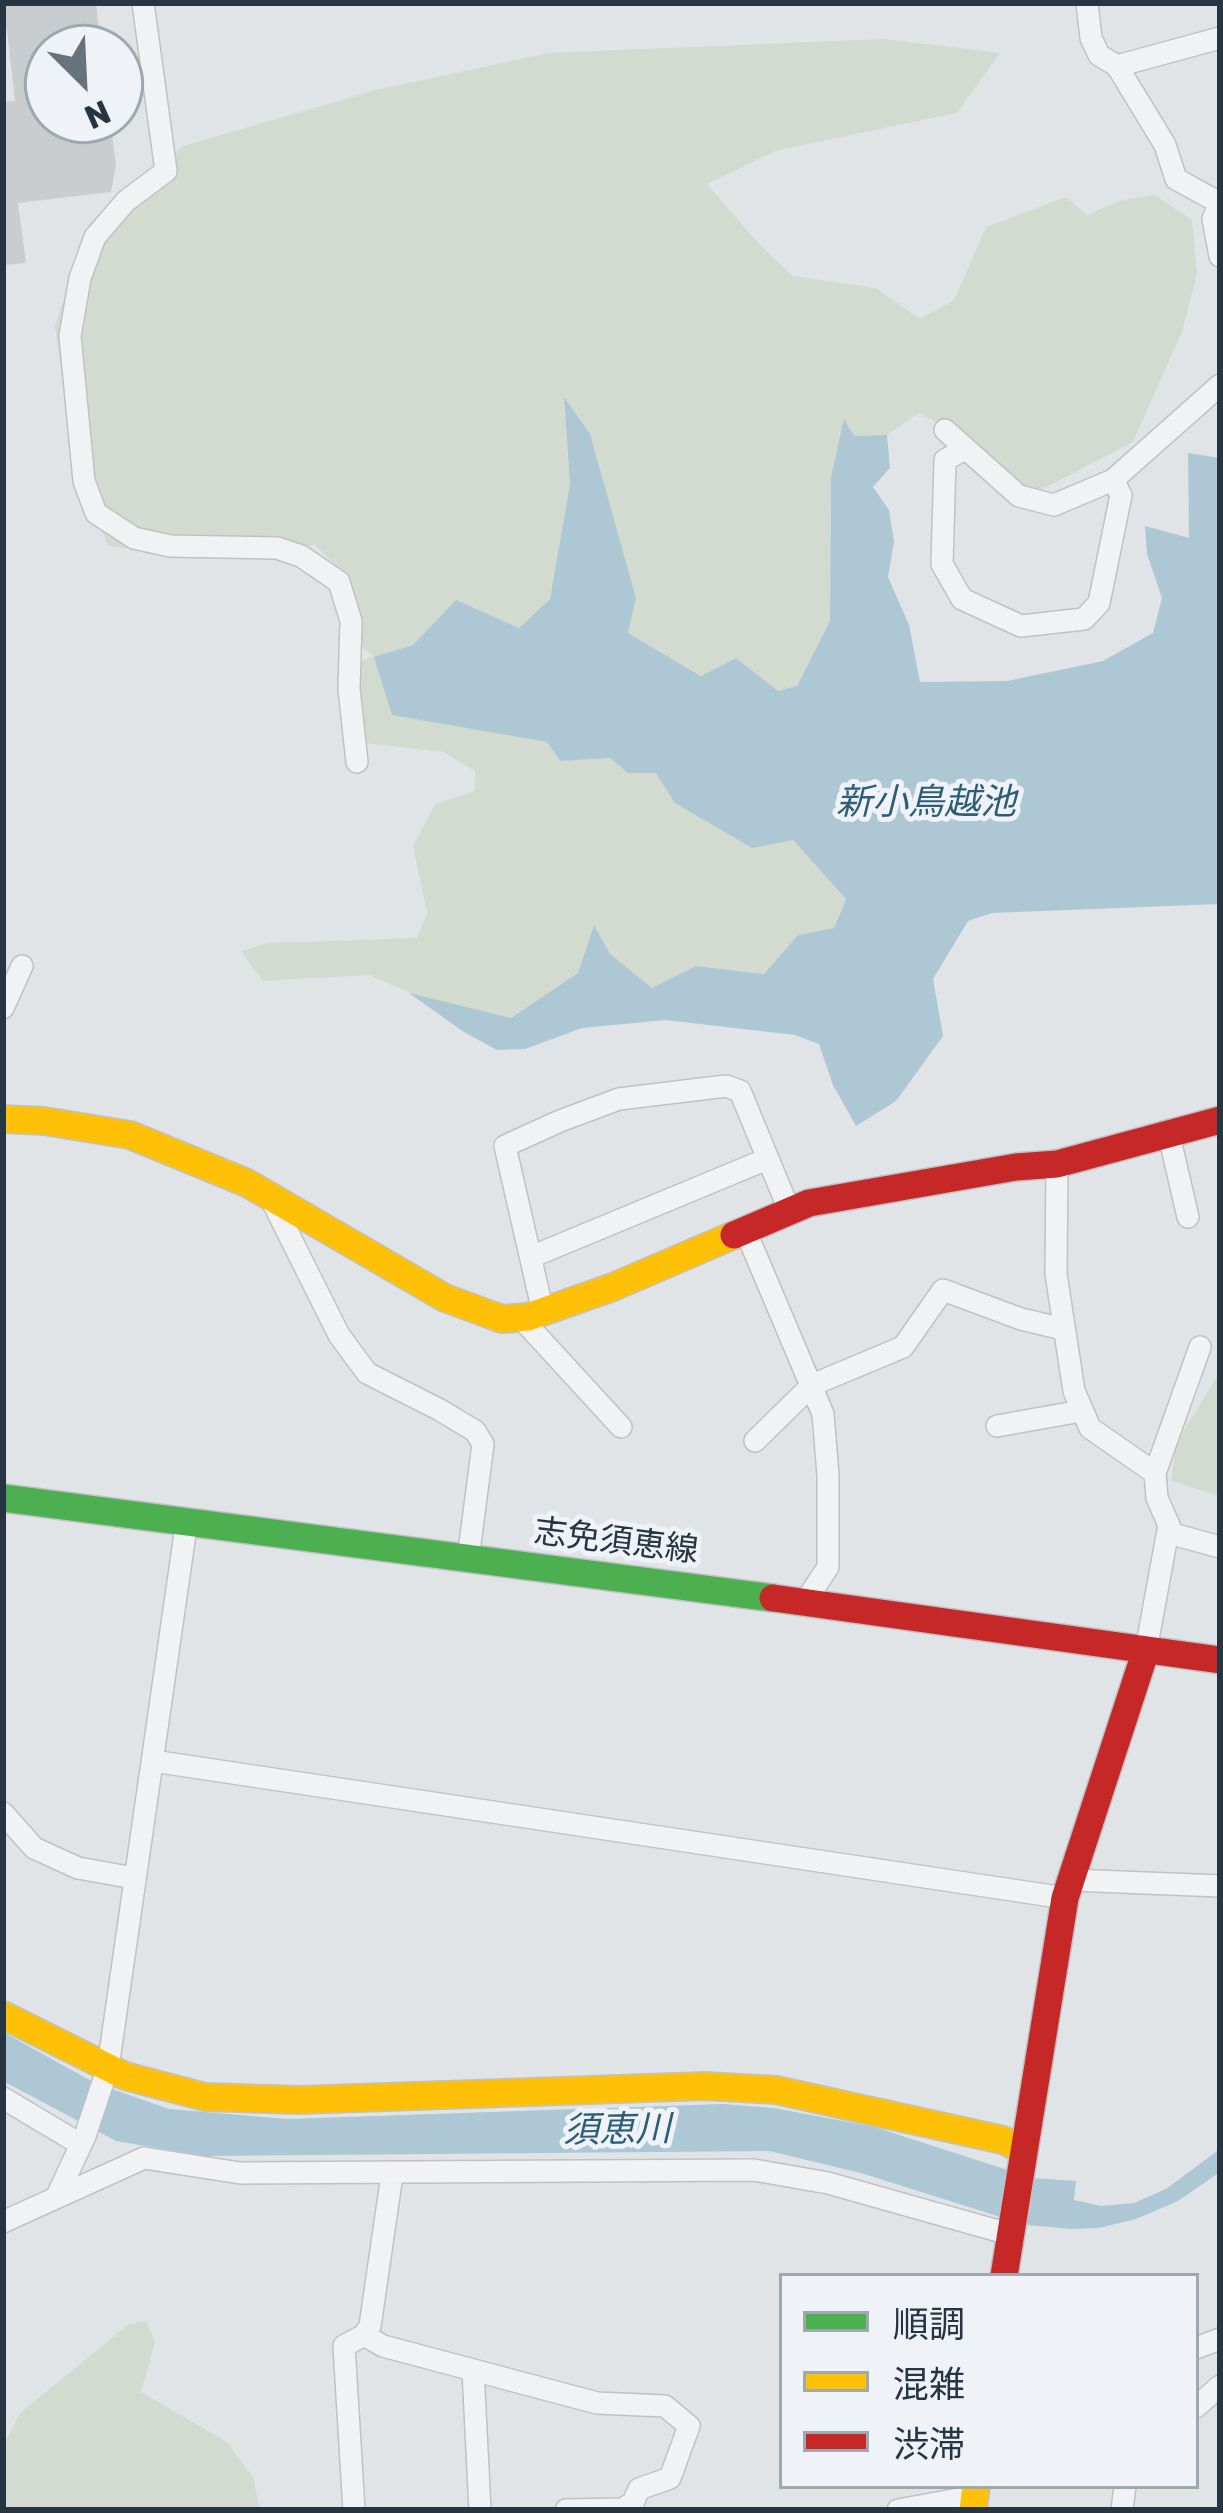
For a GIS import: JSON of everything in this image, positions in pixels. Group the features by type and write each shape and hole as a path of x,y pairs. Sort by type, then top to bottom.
{"street":[{"path":"143,3 166,171 126,201 95,237 80,278 70,336 84,481 96,513 134,538 170,545 277,548 301,556 339,581 351,621 349,689 357,762"},
{"path":"1087,3 1091,38 1099,56 1118,66 1165,146 1176,179 1220,203 1213,219 1220,256"},
{"path":"1118,66 1220,38"},
{"path":"944,430 1019,496 1054,505 1113,480 1220,385"},
{"path":"965,448 945,460 942,564 962,599 1021,626 1084,619 1099,603 1121,495 1113,480"},
{"path":"3,1008 22,966"},
{"path":"621,1427 532,1314 531,1257 505,1146 619,1099 726,1086 740,1091 790,1212"},
{"path":"3,1120 44,1120 130,1135 268,1195 445,1298 502,1319 532,1314 809,1203 1057,1164 1220,1120"},
{"path":"1168,1135 1188,1217"},
{"path":"531,1257 767,1159"},
{"path":"1057,1164 1056,1274 1081,1411 1090,1428 1155,1474"},
{"path":"268,1195 339,1335 367,1373 475,1431 483,1444 468,1559"},
{"path":"746,1232 823,1414 827,1568 805,1602"},
{"path":"755,1441 812,1385 903,1348 944,1291 1063,1329"},
{"path":"1004,2273 1068,1889 1146,1650 1169,1533 1155,1474 1200,1347"},
{"path":"997,1426 1081,1411"},
{"name":"志免須恵線","path":"3,1498 1220,1660"},
{"path":"56,2198 108,2067 187,1520"},
{"path":"1169,1533 1220,1547"},
{"path":"153,1761 919,1879 1068,1889 1220,1886"},
{"path":"3,1813 34,1848 78,1868 134,1878"},
{"path":"3,2015 125,2076 205,2097 705,2086 776,2090 1003,2140 1022,2157"},
{"path":"3,2098 82,2140"},
{"path":"3,2222 143,2158 240,2173 754,2170 828,2183 1011,2231"},
{"path":"354,2510 344,2346 370,2326 392,2175"},
{"path":"364,2335 382,2346 597,2403 665,2406 688,2426 670,2478 639,2489 633,2503 622,2509 566,2510"},
{"path":"473,2370 479,2510"},
{"path":"898,2510 975,2498"}],"shaded area":[{"path":"884,39 1000,53 957,113 778,150 707,184 793,276 876,288 920,319 954,300 986,227 1066,197 1087,215 1123,200 1155,195 1192,220 1197,274 1182,332 1133,442 1039,491 1010,485 970,440 919,413 887,435 854,436 845,421 831,477 830,621 797,686 778,692 736,658 702,676 628,633 636,597 617,532 564,400 570,484 550,599 519,628 456,601 413,645 375,657 547,742 560,761 610,758 628,773 656,772 793,840 846,899 834,928 798,935 765,974 696,966 652,989 610,954 594,927 578,973 511,1018 429,1001 369,975 263,981 241,951 268,943 417,938 427,913 413,846 435,804 475,791 475,771 444,752 363,743 360,662 373,656 362,647 352,582 315,545 201,557 108,546 72,447 55,326 89,224 183,146 376,90 549,53"},
{"path":"1220,1372 1220,1496 1171,1481 1176,1443"},
{"path":"146,2321 155,2342 141,2392 227,2442 253,2477 260,2510 3,2510 3,2446 20,2413 129,2324"}],"water":[{"name":"新小鳥越池","path":"564,397 590,434 636,598 628,633 701,676 736,658 778,691 797,686 830,621 831,477 844,419 854,436 887,435 890,468 873,487 889,510 894,542 888,577 909,625 920,682 1007,681 1103,661 1153,633 1162,598 1147,554 1145,526 1189,538 1188,453 1220,458 1220,904 992,913 968,921 933,979 943,1036 896,1101 856,1126 833,1085 819,1044 795,1035 665,1020 582,1028 525,1049 497,1050 409,993 511,1018 578,973 594,925 610,954 652,988 696,966 764,974 798,935 834,928 846,899 793,840 752,848 675,803 656,773 628,773 610,758 560,761 547,742 392,715 374,657 413,645 456,600 519,628 550,599 570,484"},
{"name":"須恵川","path":"3,2032 95,2083 169,2109 288,2119 723,2104 774,2108 875,2127 1032,2178 1076,2181 1074,2200 1101,2206 1134,2203 1166,2189 1220,2149 1220,2172 1178,2201 1136,2219 1072,2229 1026,2225 861,2173 769,2151 205,2156 116,2141 3,2081"}],"building":[{"path":"3,3 96,3 98,24 24,24 24,144 113,144 116,165 111,192 18,203 26,263 3,265 3,102 15,101 7,31 3,31"}],"traffic: fast":[{"path":"3,1498 773,1598"}],"traffic: slow":[{"path":"3,1119 130,1135 247,1183 445,1298 502,1319 528,1317 613,1287 734,1235"},
{"path":"3,2015 125,2076 205,2097 300,2100 705,2086 776,2090 1003,2140 1023,2150"},
{"path":"973,2510 976,2489"}],"traffic: jam":[{"path":"734,1235 809,1203 1057,1164 1220,1120"},
{"path":"773,1598 1220,1660"},
{"path":"1004,2273 1065,1898 1146,1650"}]}
